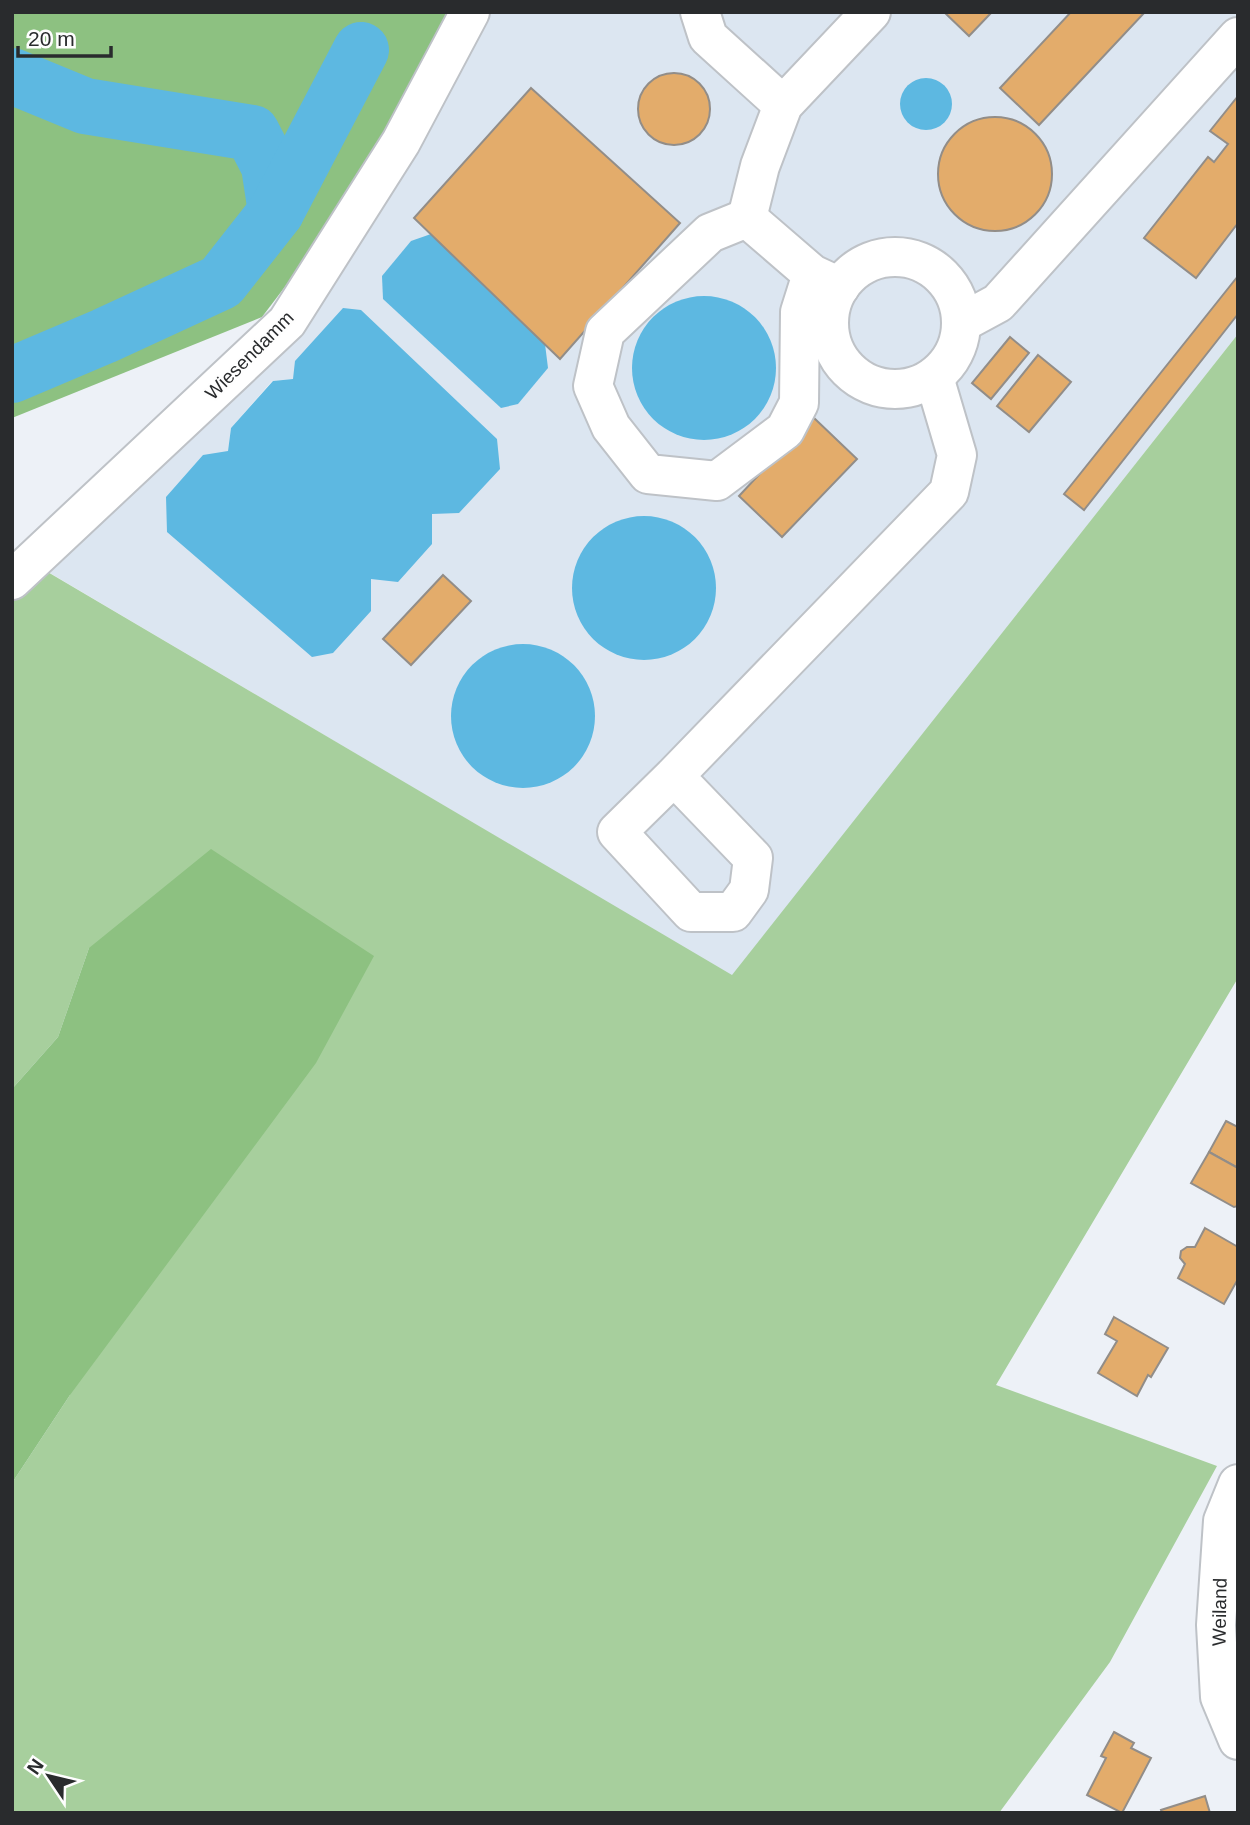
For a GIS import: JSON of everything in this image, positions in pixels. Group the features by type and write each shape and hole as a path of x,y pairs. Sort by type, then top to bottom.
{"street":[{"name":"Wiesendamm","path":"12,580 287,322 401,142 470,12"},
{"path":"699,12 708,37 783,105"},
{"path":"747,218 760,166 783,105 871,12"},
{"path":"961,323 998,303 1238,37"},
{"path":"747,218 709,233 605,332 593,386 611,428 648,474 717,481 785,430 799,403 800,312 826,280 893,256 915,259 933,268 948,283 958,302 961,323 958,343 949,362 933,377 915,386 895,389 875,386 857,377 843,363 833,345 829,325 832,305 826,280 747,218"},
{"path":"674,776 949,492 957,455 933,377"},
{"name":"Weiland","path":"1238,1484 1223,1521 1216,1625 1220,1697 1238,1740"}],"shaded area":[{"path":"491,12 1238,12 1238,334 732,976 50,573 311,319 419,145","holes":["293,379 228,451 231,428 272,381"]}],"green space":[{"path":"12,12 460,12 398,138 262,317 12,418"},
{"path":"1238,334 1238,978 996,1385 1217,1466 1110,1662 999,1813 12,1813 12,1483 70,1395 89,948 58,1037 12,1089 12,551 732,975"},
{"path":"211,849 374,956 316,1063 70,1395 12,1483 12,1089 58,1037 89,948"}],"water":[{"path":"926,78 936,80 944,86 950,94 950,114 944,122 936,128 926,130 916,128 908,122 902,114 900,104 902,94 908,86 916,80"},
{"path":"431,234 545,344 548,368 518,404 501,408 383,299 382,276 411,241"},
{"path":"704,296 732,301 755,317 771,340 776,368 771,396 755,419 732,435 704,440 676,435 653,419 637,396 632,368 637,340 653,317 676,301"},
{"path":"343,308 361,310 497,439 500,469 459,513 432,514 432,544 398,582 371,579 371,611 333,653 312,657 167,532 166,497 203,455 228,451 231,428 273,381 293,379 295,361"},
{"path":"644,516 672,522 695,537 710,560 716,588 710,616 695,639 672,654 644,660 616,654 593,639 578,616 572,588 578,560 593,537 616,522"},
{"path":"523,644 551,650 574,665 589,688 595,716 589,744 574,767 551,782 523,788 495,782 472,767 457,744 451,716 457,688 472,665 495,650"}],"building":[{"path":"944,12 992,12 969,36"},
{"path":"1071,12 1145,12 1039,125 1000,88"},
{"path":"674,73 694,79 704,89 710,109 704,129 694,139 674,145 654,139 644,129 638,109 644,89 654,79"},
{"path":"531,88 680,223 560,359 414,218"},
{"path":"1238,96 1238,223 1196,278 1144,238 1208,157 1214,162 1228,144 1210,131"},
{"path":"995,117 1017,122 1035,134 1047,152 1052,174 1047,196 1035,214 1017,226 995,231 973,226 955,214 943,196 938,174 943,152 955,134 973,122"},
{"path":"1238,276 1238,314 1084,510 1064,494"},
{"path":"1010,337 1029,353 991,399 972,383"},
{"path":"1038,355 1071,382 1029,432 997,406"},
{"path":"813,417 857,459 782,537 739,496"},
{"path":"443,575 471,601 411,665 383,639"},
{"path":"1226,1121 1238,1127 1238,1168 1209,1152"},
{"path":"1209,1152 1238,1168 1238,1206 1234,1207 1191,1183"},
{"path":"1205,1228 1238,1247 1238,1279 1224,1304 1178,1278 1185,1264 1180,1258 1181,1251 1187,1247 1195,1247"},
{"path":"1114,1317 1168,1348 1151,1377 1148,1375 1137,1396 1098,1373 1117,1341 1105,1334"},
{"path":"1114,1732 1134,1743 1131,1748 1151,1758 1122,1813 1087,1795 1106,1758 1101,1756"},
{"path":"1205,1796 1210,1813 1162,1813 1161,1810"}],"waterway":[{"path":"12,375 221,282 276,212 361,50"},
{"path":"12,76 85,106 252,133 269,166 276,212"}]}
